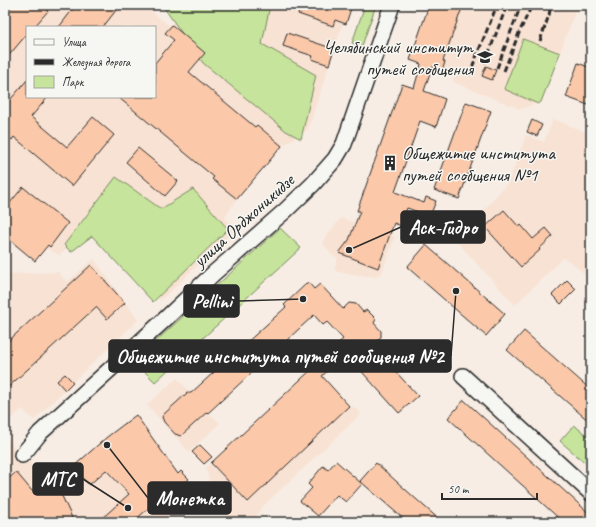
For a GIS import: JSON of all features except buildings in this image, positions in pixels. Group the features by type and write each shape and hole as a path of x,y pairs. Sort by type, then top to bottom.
{"street":[{"name":"улица Орджоникидзе","path":"22,455 40,433 214,273 286,210 313,184 335,159 344,144 392,5"},
{"path":"463,376 591,493"}],"shaded area":[{"path":"5,5 143,5 171,27 178,5 349,5 308,129 282,146 237,199 225,217 235,230 161,300 89,226 60,255 46,248 5,214"},
{"name":"Челябинский институт путей сообщения","path":"429,5 577,5 541,102 520,109 453,82 454,77 442,71 410,60"},
{"path":"553,119 591,134 591,277 588,277 571,262 563,258 515,305 457,242 509,181 526,135 544,142"},
{"path":"341,218 395,237 382,272 376,277 338,272 334,270 338,258 332,255 322,242"},
{"path":"94,259 138,320 34,420 22,409 5,425 5,274 58,272 67,282"},
{"path":"177,378 208,413 220,423 189,452 147,405"},
{"path":"302,378 321,400 333,388 351,408 353,406 361,414 263,506 254,519 249,522 233,522 209,480 206,468"},
{"path":"5,435 15,449 47,478 29,493 62,478 108,435 163,496 171,504 178,508 168,522 5,522"}],"green space":[{"path":"162,5 270,5 262,44 316,75 301,139 286,131 203,63"},
{"path":"365,5 376,5 362,46 352,43"},
{"path":"523,39 560,53 541,102 538,104 504,89"},
{"path":"116,177 161,209 193,189 228,229 153,302 92,236 71,252 64,245"},
{"path":"280,228 301,248 155,382 134,361"},
{"path":"574,425 591,439 591,468 560,441"}],"railway":[{"path":"469,75 497,5"},
{"path":"485,63 507,5"},
{"path":"497,68 521,5"},
{"path":"504,71 532,5"},
{"path":"540,41 551,5"}],"place":[{"name":"Челябинский институт путей сообщения","path":"485,57"},
{"name":"Общежитие института путей сообщения №1","path":"390,163"},
{"name":"Аск-Гидро","path":"349,250"},
{"name":"Общежитие института путей сообщения №2","path":"456,291"},
{"name":"Pellini","path":"303,299"},
{"name":"Монетка","path":"107,445"},
{"name":"МТС","path":"128,508"}]}
